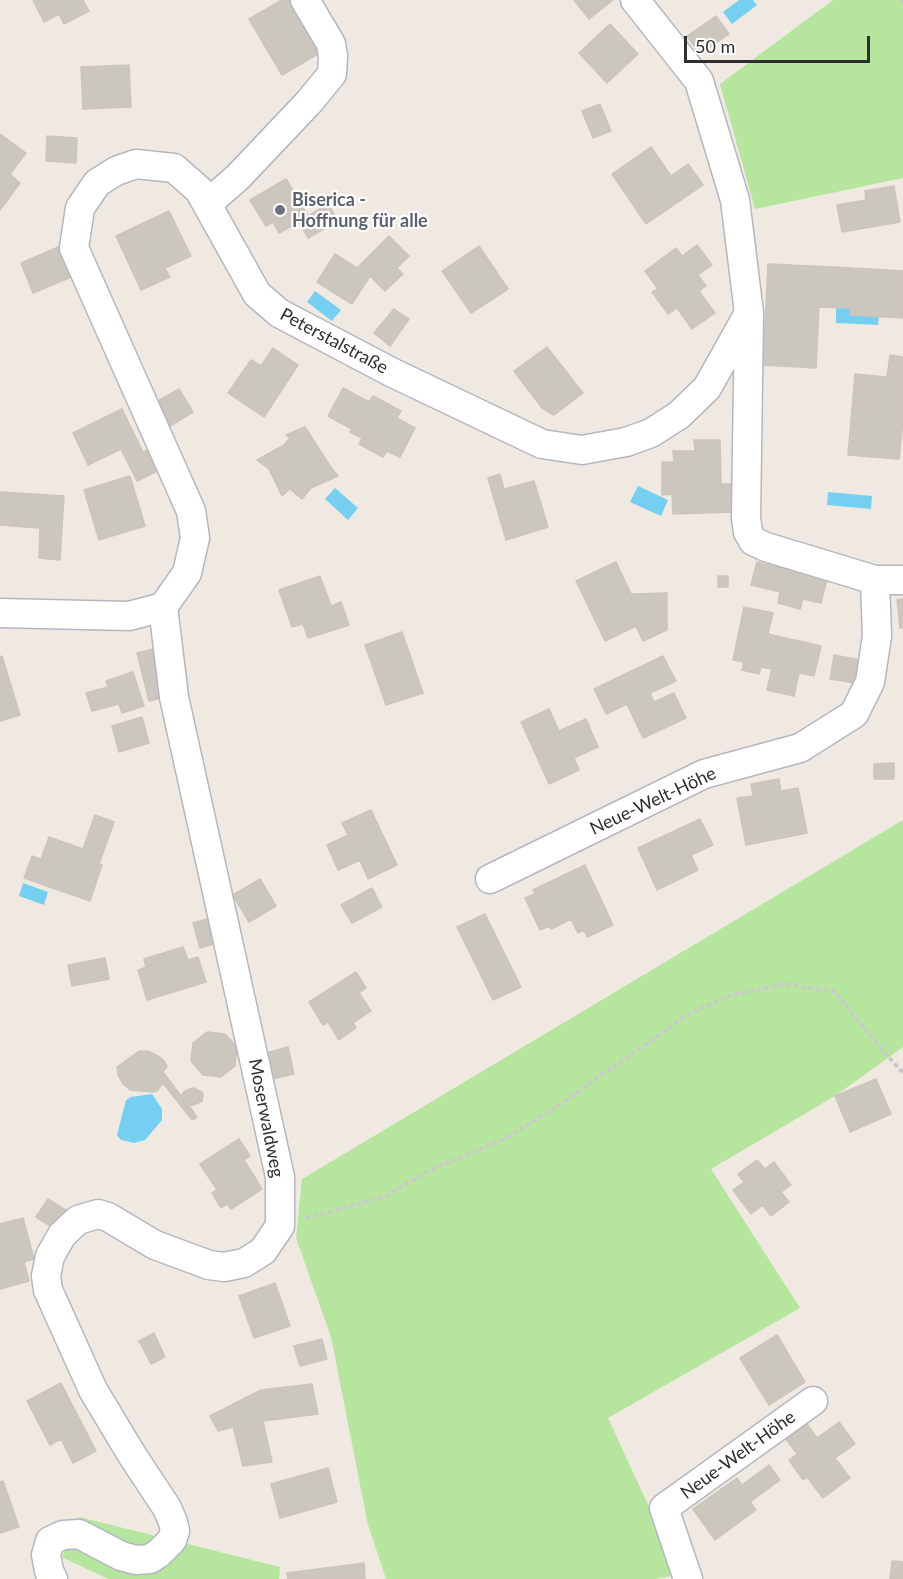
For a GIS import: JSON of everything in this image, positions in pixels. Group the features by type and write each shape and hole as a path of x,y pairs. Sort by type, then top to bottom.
{"street":[{"path":"207,204 238,177 309,102 332,74 331,44 305,0"},
{"path":"635,0 699,81 735,200 749,313 746,518 748,532 753,541 766,547 875,580 903,580"},
{"name":"Peterstalstraße","path":"163,607 188,573 195,538 191,511 74,248 80,208 97,183 116,171 136,164 174,168 199,190 257,294 279,313 391,372 542,444 582,450 626,442 651,433 679,415 707,388 749,313"},
{"name":"Neue-Welt-Höhe","path":"490,879 704,774 800,748 855,714 870,682 877,636 875,580"},
{"path":"0,613 129,616 163,607"},
{"name":"Moserwaldweg","path":"163,607 174,697 280,1178 280,1226"},
{"path":"53,1579 46,1555 50,1541 63,1535 79,1534 121,1556 136,1560 150,1559 172,1540 175,1531 167,1508 93,1390 48,1290 46,1276 50,1256 62,1235 78,1220 98,1214 108,1217 155,1245 209,1265 224,1268 244,1263 263,1251 280,1226"},
{"name":"Neue-Welt-Höhe","path":"688,1579 664,1508 813,1401"}],"path":[{"path":"902,0 903,4"},
{"path":"280,1226 386,1196 426,1172 504,1139 552,1109 690,1014 731,995 786,984 835,992 903,1073"}],"green space":[{"path":"833,0 903,0 903,178 755,209 720,84"},
{"path":"903,820 903,1047 835,1096 711,1169 800,1308 608,1418 680,1574 656,1579 386,1579 368,1525 331,1337 296,1238 302,1179"},
{"path":"79,1517 280,1567 279,1579 108,1579 62,1557"}],"water":[{"path":"739,0 753,0 757,5 732,24 723,12"},
{"path":"315,291 341,310 332,321 307,302"},
{"path":"836,307 850,308 850,315 879,316 878,325 836,323"},
{"path":"638,486 668,500 661,516 630,502"},
{"path":"335,488 358,508 348,520 325,499"},
{"path":"828,492 872,496 871,509 827,505"},
{"path":"23,883 48,892 44,905 19,896"},
{"path":"152,1094 162,1109 162,1120 145,1140 134,1143 121,1140 117,1135 126,1100"}],"building":[{"path":"33,0 83,0 89,11 64,24 59,14 44,22"},
{"path":"282,0 293,0 323,51 282,75 249,19"},
{"path":"574,0 613,0 589,19"},
{"path":"716,16 729,34 700,54 687,36"},
{"path":"610,24 638,54 607,83 579,53"},
{"path":"129,65 131,107 83,109 81,67"},
{"path":"600,104 611,131 593,138 582,111"},
{"path":"0,134 26,153 10,174 20,183 0,210"},
{"path":"47,136 77,138 76,163 46,161"},
{"path":"651,147 671,176 688,164 703,185 646,224 612,174"},
{"name":"Biserica - Hoffnung für alle","path":"286,179 308,216 328,204 338,221 308,238 299,222 279,233 273,222 266,226 250,200"},
{"path":"894,186 900,222 842,232 837,205 866,200 865,191"},
{"path":"169,211 191,256 165,268 170,277 141,290 116,236"},
{"path":"389,236 409,256 397,268 403,274 385,291 370,276 352,304 317,282 335,254 357,268"},
{"path":"63,245 76,275 33,293 21,263"},
{"path":"697,245 712,265 698,275 706,286 699,291 715,313 692,329 677,308 668,314 652,292 658,289 645,271 676,248 682,256"},
{"path":"479,246 508,289 471,313 442,271"},
{"path":"768,264 853,268 850,308 819,307 816,368 763,365"},
{"path":"853,268 903,271 903,318 850,315"},
{"path":"394,309 409,319 390,346 374,333"},
{"path":"547,347 583,393 554,415 542,408 514,371"},
{"path":"273,348 298,365 264,417 228,393 251,360 261,366"},
{"path":"890,355 903,357 903,421 899,459 848,455 855,374 887,377"},
{"path":"343,388 369,402 373,396 401,411 397,418 415,428 400,457 387,451 383,457 359,444 362,438 350,432 352,429 328,416"},
{"path":"179,389 193,412 170,426 156,402"},
{"path":"122,409 143,452 150,449 160,470 137,481 121,449 88,465 73,433"},
{"path":"305,427 338,476 311,488 302,499 290,489 282,496 269,469 257,460 284,445 290,438 286,435"},
{"path":"694,440 720,440 721,484 734,484 735,512 673,514 672,494 662,495 662,462 674,462 673,451 695,451"},
{"path":"500,474 504,489 534,481 548,527 506,540 488,478"},
{"path":"130,476 145,526 99,540 84,490"},
{"path":"0,492 64,496 60,560 39,558 40,528 0,525"},
{"path":"616,562 631,594 667,593 667,630 643,641 636,626 605,641 576,581"},
{"path":"757,562 827,579 821,603 803,599 800,609 778,603 780,592 751,585"},
{"path":"320,576 331,606 341,602 349,625 308,638 303,624 292,627 279,590"},
{"path":"718,576 728,576 728,587 718,587"},
{"path":"903,599 903,628 900,628 897,600"},
{"path":"744,607 773,613 768,634 821,646 814,676 799,673 794,696 767,690 772,669 761,667 759,674 742,670 744,662 733,660"},
{"path":"402,632 423,693 386,705 365,645"},
{"path":"153,649 165,697 149,701 137,653"},
{"path":"834,655 865,661 861,684 830,679"},
{"path":"2,656 20,715 0,721 0,657"},
{"path":"663,656 676,681 650,693 654,702 674,693 686,718 643,738 627,704 606,714 594,689"},
{"path":"133,672 144,706 122,713 119,704 92,711 86,693 108,687 106,681"},
{"path":"549,709 559,731 586,719 598,747 574,758 579,770 549,784 521,722"},
{"path":"142,717 149,743 119,752 112,726"},
{"path":"894,763 894,779 874,779 874,764"},
{"path":"779,779 781,791 798,788 807,833 746,845 737,798 753,796 751,784"},
{"path":"371,810 397,865 368,879 360,860 338,870 327,845 348,835 342,823"},
{"path":"95,815 114,822 99,864 102,865 90,901 24,878 32,856 41,859 49,837 83,849"},
{"path":"700,819 713,845 691,855 698,870 657,890 638,848"},
{"path":"585,865 613,925 587,937 584,930 578,933 571,919 551,929 550,926 540,930 525,898 535,894 533,890"},
{"path":"260,879 276,906 249,922 233,895"},
{"path":"372,888 382,907 352,923 341,905"},
{"path":"485,914 521,987 493,1000 457,927"},
{"path":"214,917 221,942 200,948 193,923"},
{"path":"183,947 188,960 198,957 206,982 147,1000 138,970 146,967 144,959"},
{"path":"105,958 109,979 72,986 68,965"},
{"path":"356,972 366,988 359,993 371,1011 353,1023 356,1028 339,1040 328,1022 323,1025 309,1002"},
{"path":"207,1032 225,1034 237,1047 235,1066 221,1077 203,1075 191,1061 193,1043"},
{"path":"288,1047 294,1074 272,1079 266,1053"},
{"path":"139,1051 148,1051 164,1061 167,1066 163,1072 181,1096 185,1091 193,1088 202,1092 202,1101 189,1106 197,1117 192,1120 163,1083 157,1091 153,1092 130,1090 123,1084 117,1067"},
{"path":"876,1079 891,1114 850,1132 835,1096"},
{"path":"239,1139 250,1156 244,1160 262,1189 231,1209 227,1204 221,1208 212,1193 217,1190 200,1164"},
{"path":"757,1160 765,1169 774,1162 791,1185 781,1192 789,1202 771,1216 763,1205 751,1214 733,1190 744,1182 738,1174"},
{"path":"48,1199 67,1211 55,1229 36,1217"},
{"path":"23,1218 34,1259 24,1262 29,1281 0,1289 0,1224"},
{"path":"275,1283 290,1326 254,1338 239,1296"},
{"path":"154,1333 165,1357 151,1364 139,1341"},
{"path":"777,1335 805,1382 769,1405 740,1358"},
{"path":"322,1339 327,1359 300,1366 294,1346"},
{"path":"61,1383 96,1451 73,1463 61,1439 50,1445 27,1401"},
{"path":"312,1384 318,1414 263,1421 272,1462 243,1466 233,1427 218,1431 210,1416 261,1390"},
{"path":"839,1422 855,1444 835,1458 850,1478 823,1498 807,1477 803,1480 789,1460 797,1454 786,1439 807,1424 817,1438"},
{"path":"769,1465 780,1480 750,1502 756,1510 715,1540 693,1509 737,1478 742,1485"},
{"path":"328,1468 337,1502 280,1518 271,1484"},
{"path":"3,1481 19,1527 0,1533 0,1482"},
{"path":"892,1561 903,1562 903,1579 890,1579"},
{"path":"364,1563 365,1579 288,1579 287,1573"}],"place":[{"name":"Biserica - Hoffnung für alle","path":"280,210"}]}
